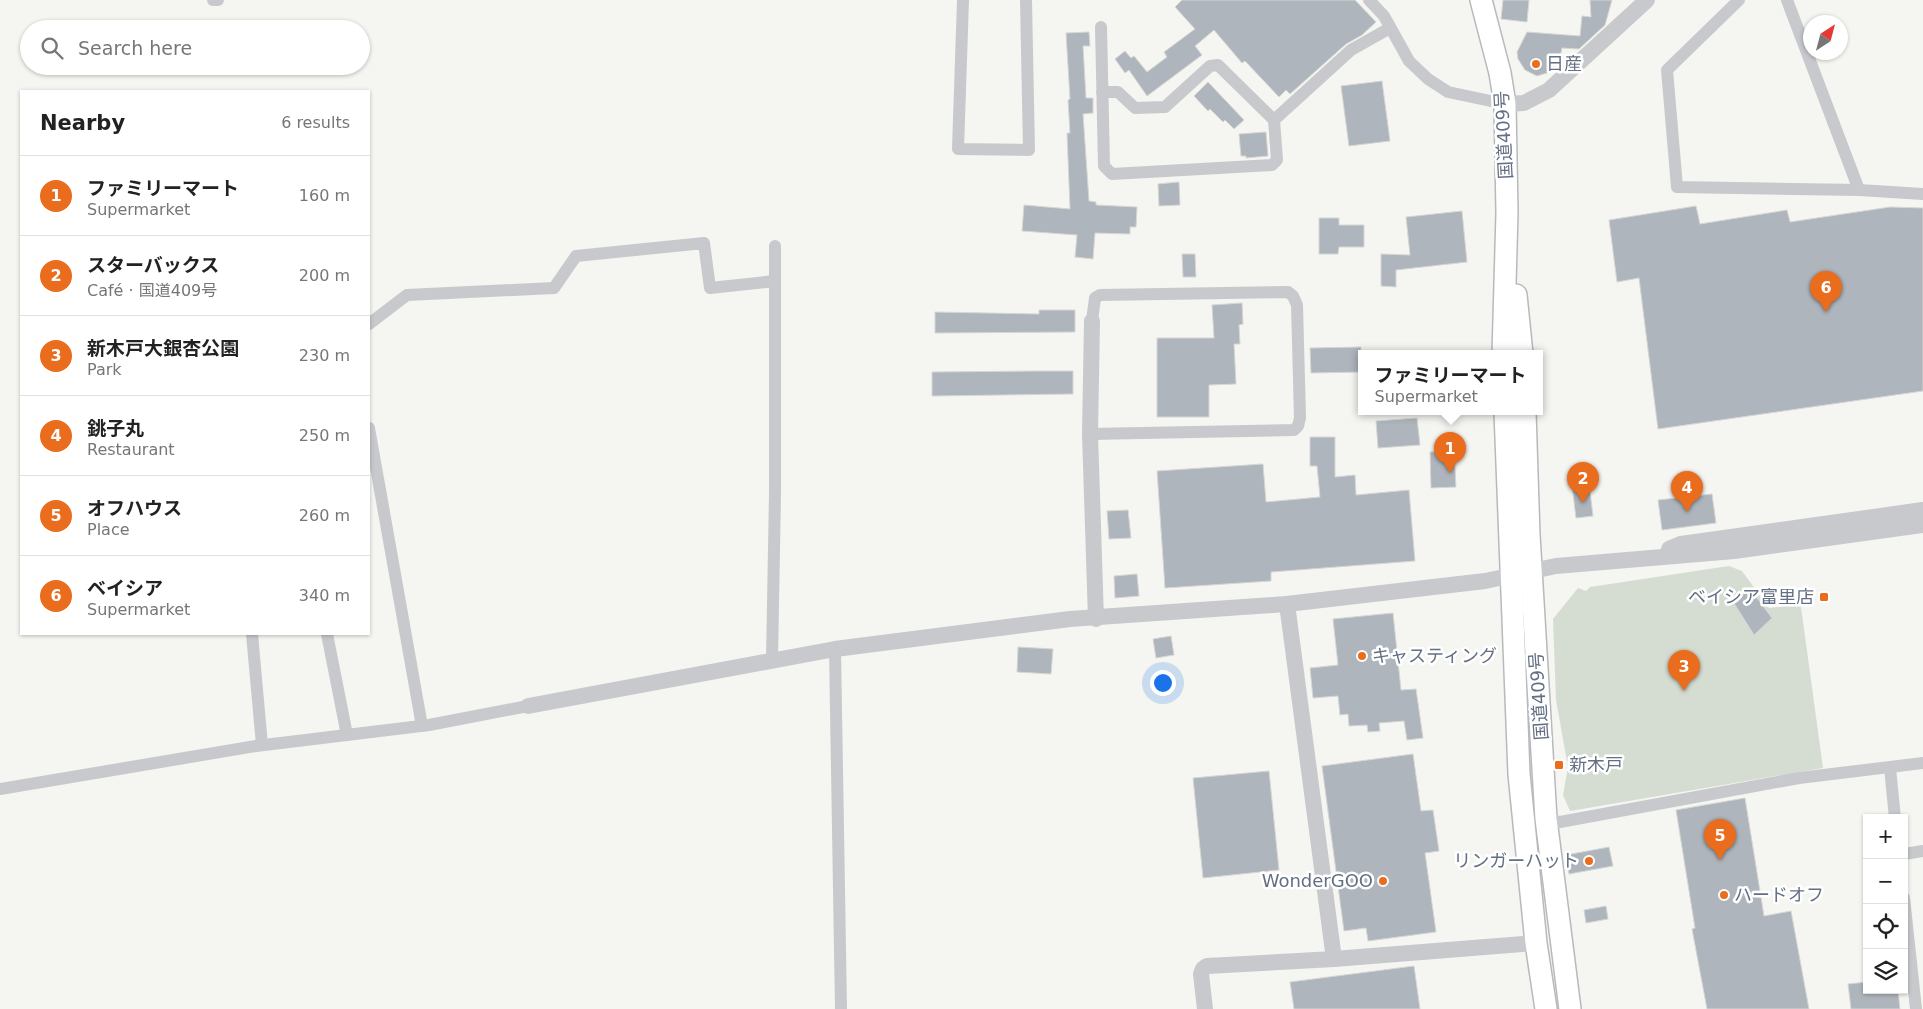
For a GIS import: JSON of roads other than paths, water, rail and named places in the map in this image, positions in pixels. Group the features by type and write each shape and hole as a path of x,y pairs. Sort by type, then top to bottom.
{"highway":[{"name":"国道409号","path":"1481,0 1500,73 1505,104 1507,213 1503,350"},
{"name":"国道409号","path":"1507,213 1522,350"},
{"name":"国道409号","path":"1505,415 1546,819 1570,1009"},
{"name":"国道409号","path":"1525,415 1519,774 1536,943 1546,1009"}],"street":[{"path":"213,0 218,0"},
{"path":"963,0 958,149 1030,150 1026,0"},
{"path":"1369,0 1384,16 1409,60 1428,80 1448,92 1505,104 1524,103 1549,90 1647,0"},
{"path":"1739,0 1667,70 1677,187 1859,190 1923,194"},
{"path":"1787,0 1859,190"},
{"path":"1100,27 1104,166 1112,174 1272,165 1277,160 1274,120 1218,65 1210,66 1165,107 1135,108 1118,92 1102,92"},
{"path":"1274,120 1351,50 1390,28"},
{"path":"370,323 407,295 554,288 576,256 704,243 710,288 775,281"},
{"path":"772,660 775,494 775,246"},
{"path":"1090,434 1294,430 1298,426 1300,418 1297,305 1293,296 1288,292 1100,295 1095,298 1092,322 1090,434 1096,619"},
{"path":"370,434 422,726"},
{"path":"1653,556 1681,544 1923,510"},
{"path":"0,788 262,745 422,726 772,660 835,650 1070,619 1096,619 1287,604 1522,574 1556,566 1653,556 1734,551 1923,525"},
{"path":"1287,604 1334,959"},
{"path":"252,635 262,745"},
{"path":"327,635 347,735"},
{"path":"835,650 841,1009"},
{"path":"1546,819 1560,822 1799,778 1923,763"},
{"path":"1890,768 1896,814"},
{"path":"1908,853 1923,851"},
{"path":"1905,904 1916,1009"},
{"path":"1205,1009 1201,974 1202,968 1207,966 1334,959 1536,943"}],"place":[{"name":"日産","path":"1536,64"},
{"name":"ベイシア","path":"1826,312"},
{"name":"ファミリーマート","path":"1450,473"},
{"name":"スターバックス","path":"1583,503"},
{"name":"銚子丸","path":"1687,512"},
{"name":"ベイシア富里店","path":"1824,597"},
{"name":"キャスティング","path":"1362,656"},
{"name":"新木戸大銀杏公園","path":"1684,691"},
{"name":"新木戸","path":"1559,765"},
{"name":"オフハウス","path":"1720,860"},
{"name":"リンガーハット","path":"1589,861"},
{"name":"WonderGOO","path":"1383,881"},
{"name":"ハードオフ","path":"1724,895"}]}
